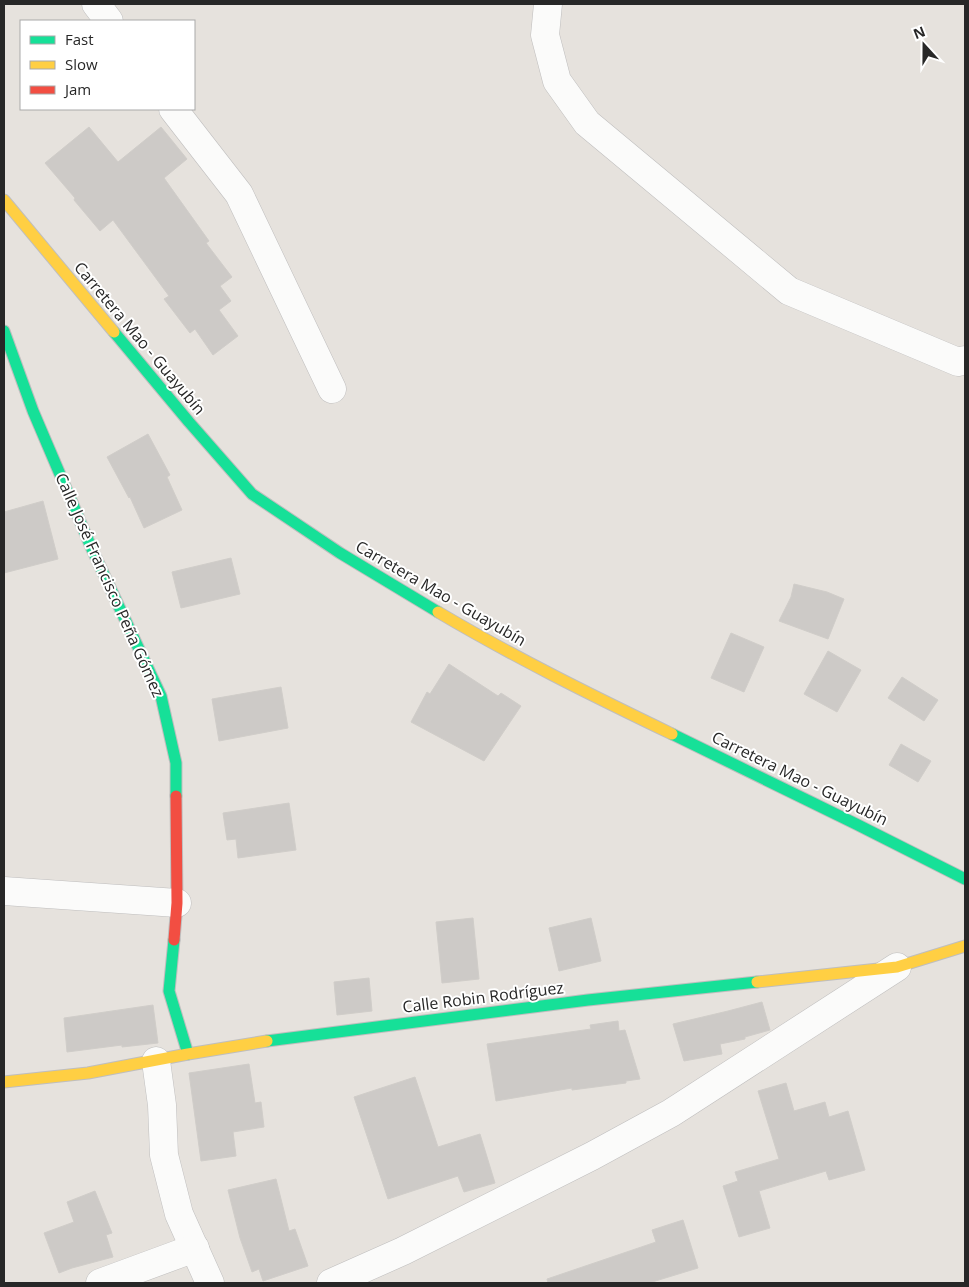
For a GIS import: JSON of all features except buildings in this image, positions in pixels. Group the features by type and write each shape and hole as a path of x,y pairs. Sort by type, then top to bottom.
{"street":[{"path":"96,4 108,20"},
{"path":"548,4 545,35 557,81 588,122 789,291 958,362 965,360"},
{"path":"174,110 239,194 332,389"},
{"name":"Carretera Mao - Guayubín","path":"4,200 189,422 252,494 340,553 482,638 618,708 965,879"},
{"name":"Calle José Francisco Peña Gómez","path":"4,331 33,411 92,547 162,696 176,763 177,903 169,990 188,1054"},
{"path":"4,891 177,903"},
{"name":"Calle Robin Rodríguez","path":"4,1082 88,1073 188,1054 292,1038 588,1000 897,966 965,946"},
{"path":"331,1283 403,1250 592,1156 671,1113 897,966"},
{"path":"156,1061 162,1105 164,1155 179,1214 210,1283"},
{"path":"100,1283 195,1248"}],"traffic: fast":[{"path":"4,331 33,411 91,547 161,696 176,763 176,796"},
{"path":"114,332 252,494 340,553 438,612"},
{"path":"672,734 965,879"},
{"path":"174,940 169,991 188,1054"},
{"path":"267,1041 588,1000 757,982"}],"traffic: slow":[{"path":"4,200 114,332"},
{"path":"438,612 554,676 672,734"},
{"path":"757,982 897,967 965,946"},
{"path":"4,1082 88,1073 267,1041"}],"traffic: jam":[{"path":"174,940 177,903 176,796"}]}
